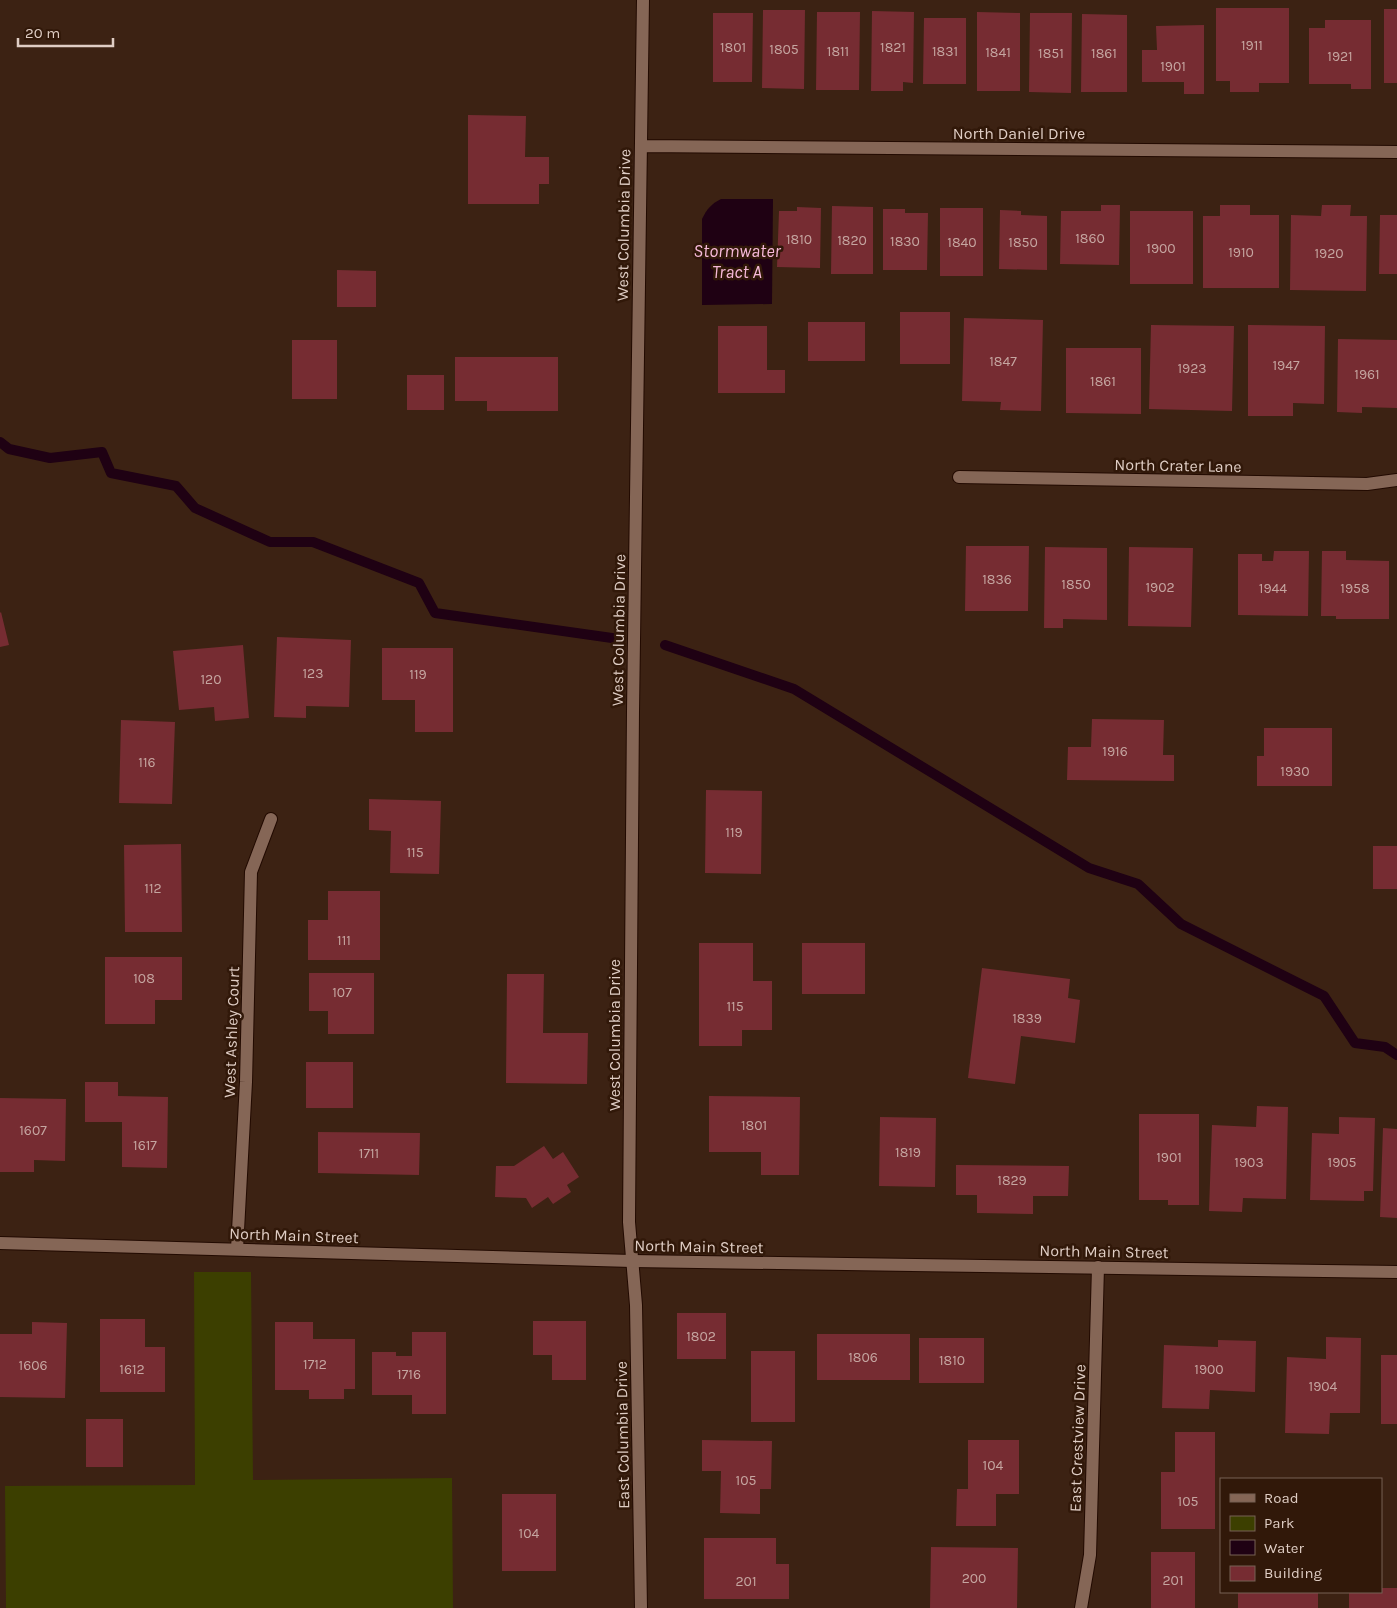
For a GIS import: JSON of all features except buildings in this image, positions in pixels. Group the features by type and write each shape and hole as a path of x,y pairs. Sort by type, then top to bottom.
{"street":[{"name":"West Columbia Drive","path":"632,1261 629,1222 632,721 643,0"},
{"name":"North Daniel Drive","path":"640,146 1397,152"},
{"name":"North Crater Lane","path":"959,477 1367,484 1397,480"},
{"name":"West Ashley Court","path":"237,1249 246,1082 251,872 271,819"},
{"name":"North Main Street","path":"0,1243 632,1261 1397,1272"},
{"name":"East Columbia Drive","path":"632,1261 636,1305 641,1608"},
{"name":"East Crestview Drive","path":"1081,1608 1090,1555 1098,1268"}],"green space":[{"path":"194,1272 251,1272 253,1480 452,1478 453,1608 6,1608 5,1486 195,1485"}],"water":[{"name":"Stormwater Tract A","path":"721,199 773,199 772,304 702,305 702,219 710,207"}],"waterway":[{"path":"0,442 9,449 50,458 102,452 111,473 176,486 195,508 270,542 313,542 419,583 435,613 619,639"},
{"path":"665,645 794,689 1089,868 1138,884 1181,924 1324,996 1355,1043 1385,1047 1397,1055"}]}
